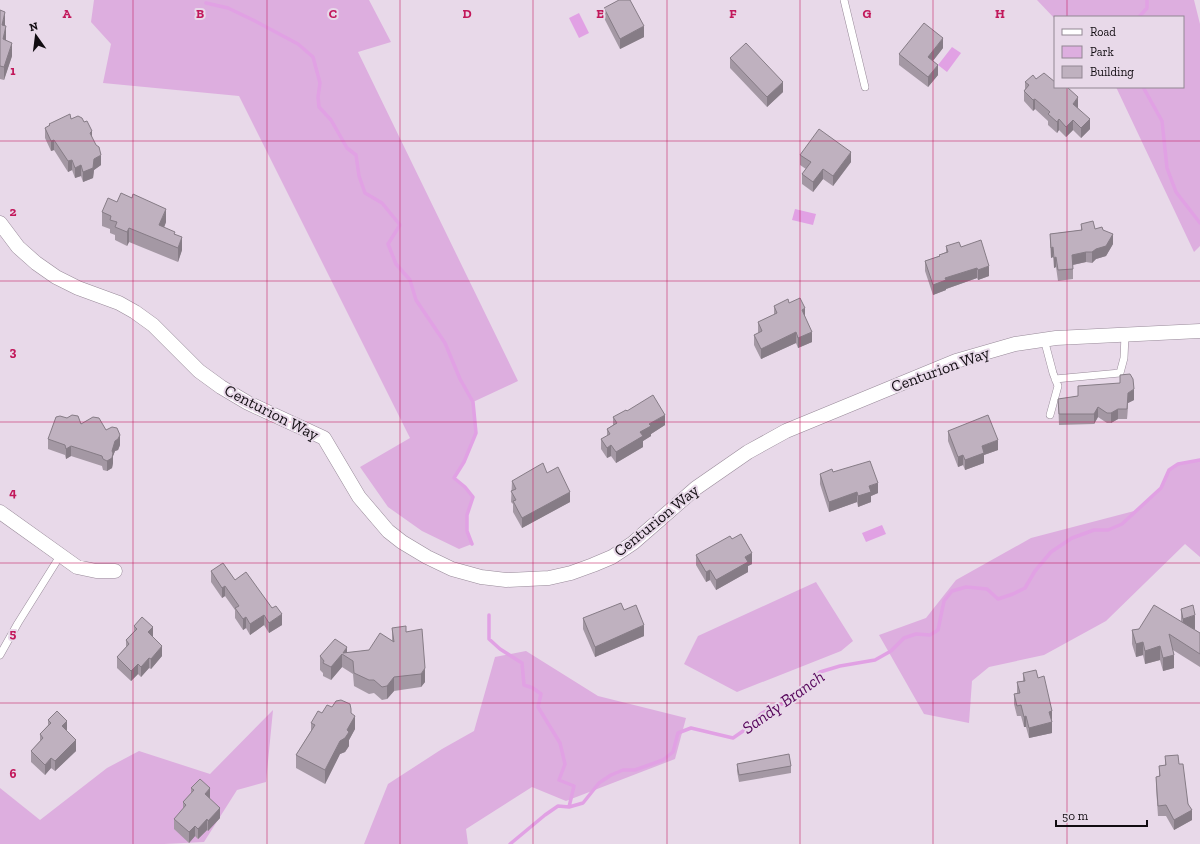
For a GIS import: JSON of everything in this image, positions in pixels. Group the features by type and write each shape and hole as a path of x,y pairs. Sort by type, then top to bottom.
{"street":[{"name":"Centurion Way","path":"0,223 18,247 36,263 56,277 78,288 119,303 135,312 153,325 199,371 221,387 248,403 324,438 363,502 388,531 402,542 452,569 480,577 506,580 549,578 571,573 612,556 633,543 696,488 748,452 786,431 956,361 1015,344 1044,339 1200,331"},
{"path":"0,512 77,567 96,571 115,571"}],"lane":[{"path":"844,0 865,87"},
{"path":"1055,379 1120,373 1124,358 1125,335"},
{"path":"1044,339 1058,386 1050,415"},
{"path":"0,655 60,556"}],"green space":[{"path":"94,0 369,0 391,42 358,52 518,381 473,402 476,433 464,462 454,478 465,487 473,497 468,515 467,531 472,544 459,549 422,531 388,507 360,467 410,438 239,96 103,83 111,44 91,22"},
{"path":"1037,0 1194,0 1200,24 1200,246 1194,252 1116,88 1184,88 1184,16 1054,16 1054,18"},
{"path":"1200,460 1200,557 1185,544 1106,621 1044,655 989,667 972,681 969,723 924,714 879,635 926,618 956,580 1031,538 1138,510 1161,488 1169,470 1178,464"},
{"path":"816,582 853,641 841,651 737,692 684,664 698,636"},
{"path":"526,651 598,696 686,718 675,759 566,801 532,787 466,829 468,844 364,844 388,784 442,749 474,731 495,657"},
{"path":"273,710 266,782 237,790 204,842 164,844 0,844 0,788 40,820 107,768 139,751 210,774"}],"shaded area":[{"path":"579,13 589,33 579,38 569,18"},
{"path":"952,47 961,53 947,72 938,65"},
{"path":"795,209 816,214 813,225 792,220"},
{"path":"882,525 886,534 866,542 862,533"}],"building":[{"path":"619,0 630,0 644,26 620,39 604,8"},
{"path":"0,10 5,12 2,25 6,26 3,39 12,43 4,67 0,66"},
{"path":"924,23 943,38 928,57 938,65 928,77 899,54"},
{"path":"746,43 783,82 767,97 730,58"},
{"path":"1044,73 1054,81 1054,88 1068,88 1078,97 1073,104 1090,119 1081,128 1073,120 1066,127 1059,119 1057,122 1048,114 1050,112 1035,99 1033,100 1024,91 1029,85 1025,82 1033,75 1036,79"},
{"path":"70,114 71,119 78,116 82,118 84,122 87,121 92,131 90,133 96,145 99,147 101,155 94,159 93,168 83,172 81,165 75,168 72,160 68,161 54,140 51,141 45,128 50,125 49,124"},
{"path":"819,129 851,152 833,176 823,169 813,182 802,174 811,162 800,155"},
{"path":"121,193 132,198 133,194 166,209 159,225 182,237 178,248 129,228 127,232 115,227 117,222 110,220 111,216 102,212 108,198 117,202"},
{"path":"1093,221 1095,229 1102,227 1103,230 1113,234 1106,246 1092,252 1072,255 1073,269 1058,270 1056,257 1054,258 1053,247 1051,248 1050,234 1082,230 1081,224"},
{"path":"981,240 989,266 978,270 977,268 945,278 946,280 933,285 925,261 948,252 946,246 959,242 961,247"},
{"path":"800,298 805,308 802,310 812,332 798,338 796,332 761,349 754,335 762,331 758,322 777,313 774,306 788,299 789,303"},
{"path":"1130,374 1133,379 1134,389 1128,393 1127,409 1118,409 1111,413 1107,413 1098,407 1094,414 1059,414 1058,399 1078,396 1078,386 1120,383 1120,375"},
{"path":"653,395 665,415 649,424 651,426 640,432 643,436 616,452 611,445 607,448 601,439 610,434 607,429 617,423 613,417 626,410 627,411"},
{"path":"72,415 78,416 81,424 93,417 99,418 106,430 112,427 117,428 120,435 115,441 112,451 112,458 107,461 103,459 102,456 71,446 66,449 65,445 48,439 56,417 60,416 67,418"},
{"path":"988,415 998,440 982,446 984,453 965,460 963,455 958,457 948,431"},
{"path":"870,461 878,483 869,486 871,492 858,496 857,492 829,502 820,474 832,469 833,472"},
{"path":"543,463 547,473 558,467 570,492 522,518 513,501 516,500 511,491 516,489 512,481"},
{"path":"741,534 752,553 745,557 748,562 716,580 710,570 706,572 696,555 730,536 732,539"},
{"path":"223,563 235,580 246,572 272,608 276,606 282,614 269,623 264,615 250,624 246,617 243,619 235,608 239,606 225,586 222,588 211,571"},
{"path":"621,603 624,610 636,605 644,625 595,647 583,618"},
{"path":"1154,605 1200,633 1200,654 1169,634 1174,655 1163,658 1160,646 1145,651 1143,642 1136,644 1132,630 1139,629"},
{"path":"1193,605 1195,615 1183,619 1181,609"},
{"path":"142,617 153,627 148,632 162,646 151,659 149,658 141,667 138,664 131,671 117,657 129,644 126,640 137,629 134,626"},
{"path":"406,626 406,632 422,629 425,668 421,674 394,677 387,686 382,687 374,680 369,680 354,673 353,661 342,654 331,667 323,663 324,661 320,656 335,639 347,647 343,653 369,650 380,633 394,642 392,628"},
{"path":"1036,670 1038,678 1044,676 1052,711 1049,712 1052,722 1029,728 1021,705 1017,706 1014,694 1020,693 1017,682 1025,681 1023,673"},
{"path":"341,700 350,704 351,713 355,716 347,730 349,732 345,738 340,741 325,770 296,755 315,725 311,723 318,711 322,713 327,705 332,707 336,701"},
{"path":"57,711 67,721 62,726 76,740 55,761 51,758 45,765 31,751 43,738 40,734 51,723 48,720"},
{"path":"789,754 791,766 739,775 737,764"},
{"path":"1178,755 1179,764 1183,764 1188,804 1192,810 1174,820 1166,805 1158,806 1156,777 1160,776 1159,766 1166,765 1165,756"},
{"path":"200,779 210,788 205,794 220,808 198,829 195,826 189,832 174,819 186,805 183,802 194,790 191,788"}],"waterway":[{"name":"Sandy Branch","path":"1140,16 1147,8 1147,0"},
{"path":"206,3 228,8 255,21 298,44 313,57 320,83 318,97 319,107 331,120 347,148 356,155 359,176 365,193 382,203 400,225 388,244 396,264 410,280 416,300 445,343 460,379 473,402 476,433 464,462 454,478 465,487 473,497 467,515 467,531 472,544"},
{"name":"Sandy Branch","path":"1144,88 1162,121 1167,168 1176,192 1200,223"},
{"name":"Sandy Branch","path":"510,844 558,806 569,807 583,803 599,783 611,775 623,770 635,770 663,760 673,752 678,733 691,728 733,738 746,729 762,713 798,695 820,672 840,666 875,660 891,651 904,638 916,634 930,635 938,630 944,601 952,591 966,587 987,589 998,599 1025,588 1035,571 1051,552 1072,538 1094,530 1108,530 1122,524 1161,488 1169,470 1178,464 1200,460"},
{"path":"489,615 489,639 500,649 522,663 524,685 533,688 541,694 538,707 560,743 565,764 559,780 574,786 569,807"}]}
